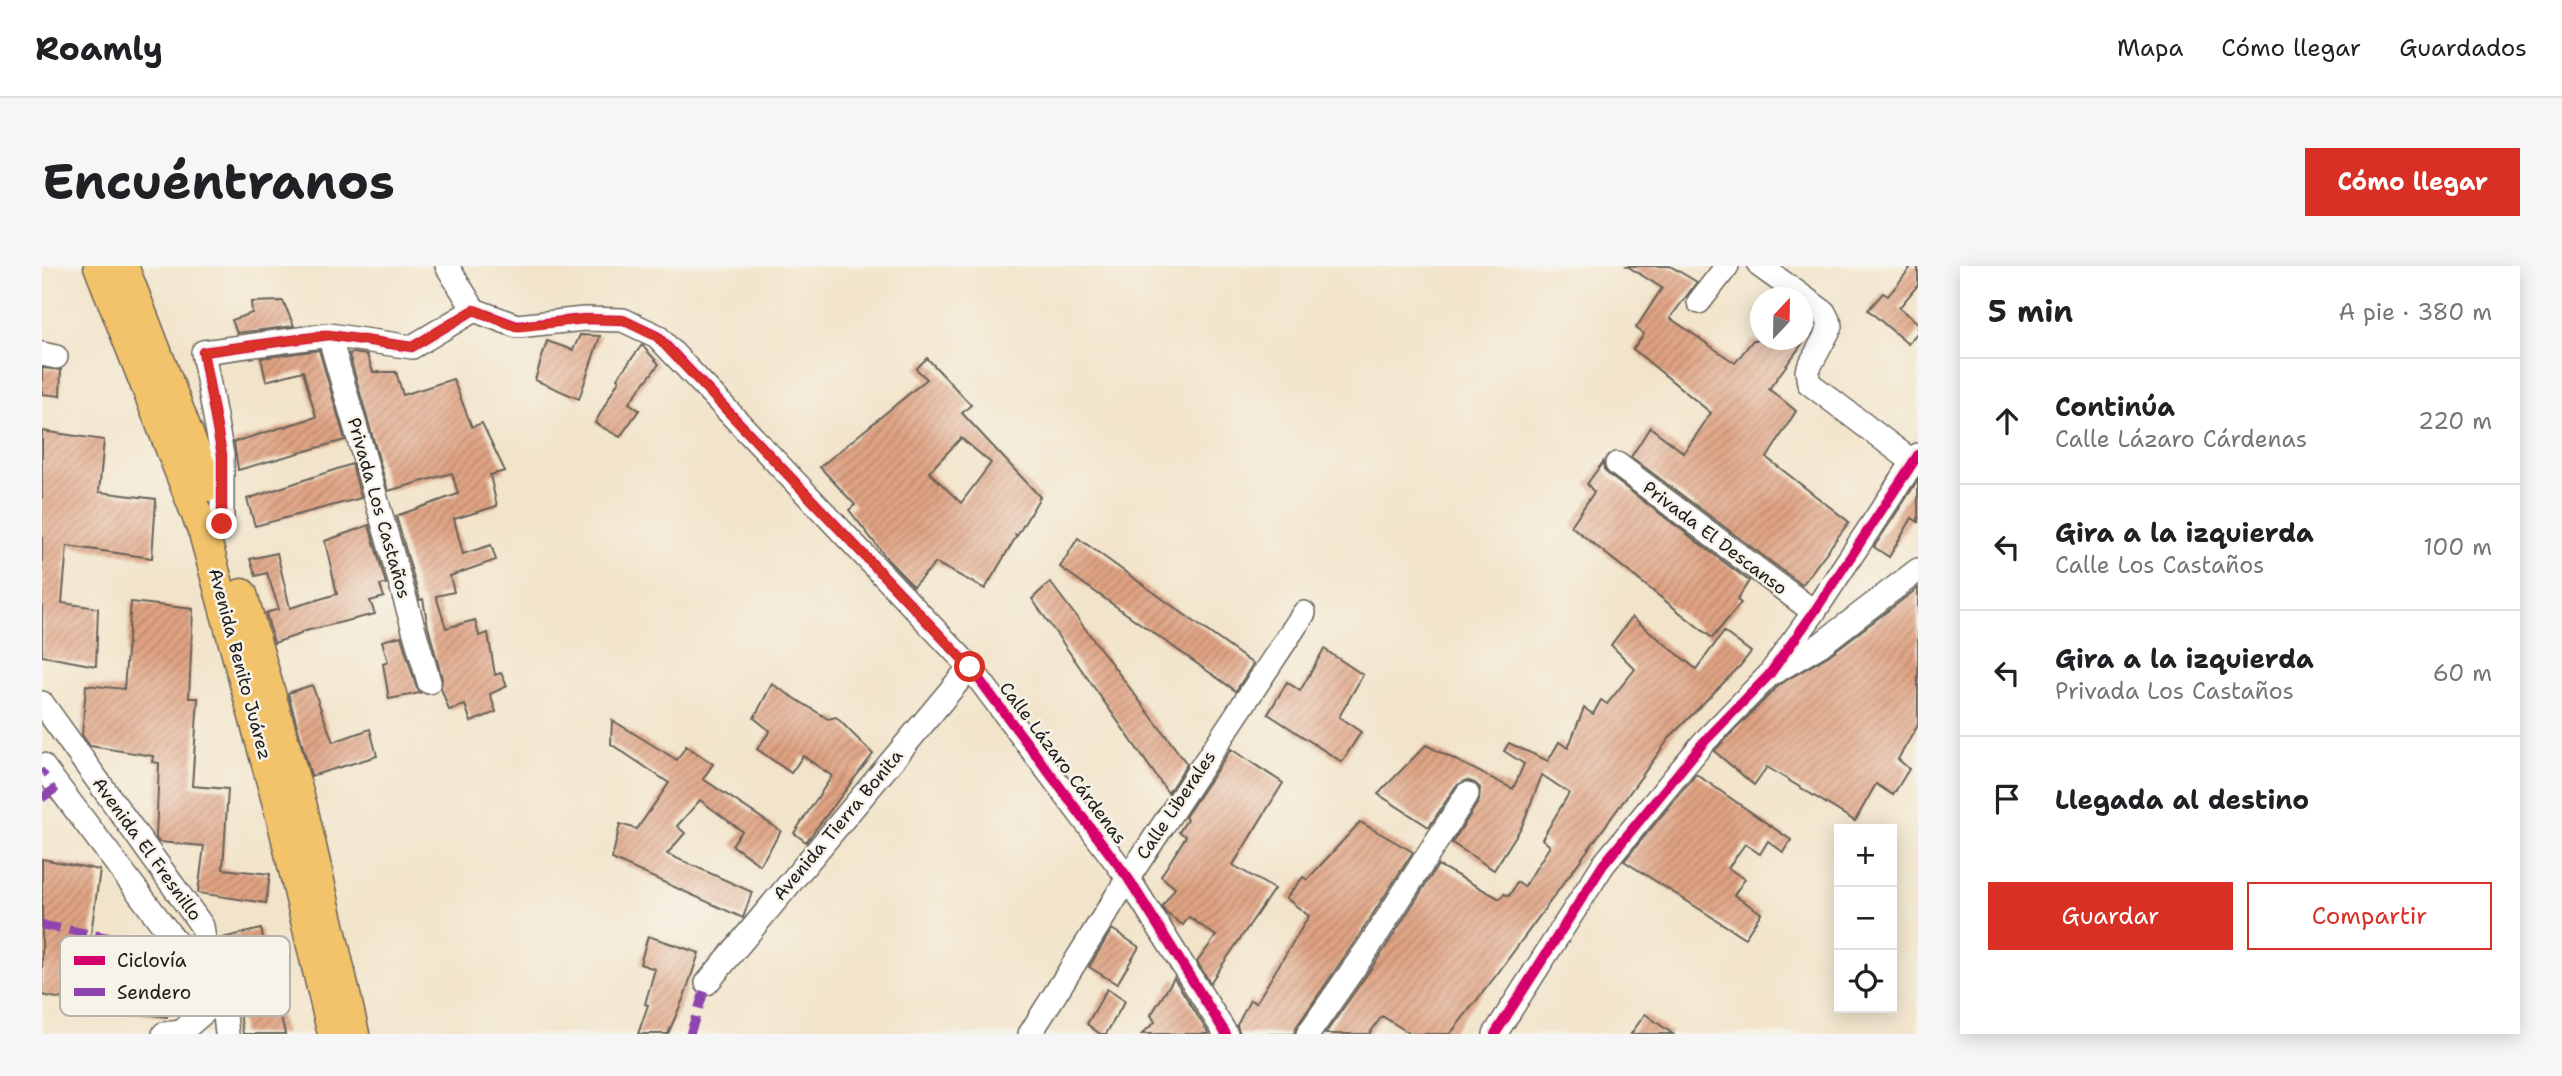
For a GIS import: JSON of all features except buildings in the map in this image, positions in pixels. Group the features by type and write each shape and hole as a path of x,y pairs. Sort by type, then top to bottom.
{"main road":[{"name":"Avenida Benito Juárez","path":"99,266 204,533 282,819 333,1034"},
{"name":"Avenida Benito Juárez","path":"123,266 222,524 302,807 354,1034"}],"street":[{"path":"222,524 222,455 203,352 329,335 412,347 474,310 447,266"},
{"path":"1699,302 1727,266"},
{"path":"1495,1029 1603,865 1703,743 1769,676 1916,458 1809,383 1807,371 1832,326 1824,312 1760,266"},
{"name":"Calle Lázaro Cárdenas","path":"474,310 517,327 584,319 623,320 657,337 970,667 1128,878 1226,1034"},
{"name":"Privada Los Castaños","path":"329,335 429,682"},
{"name":"Privada El Descanso","path":"1617,464 1814,612"},
{"path":"1769,676 1820,645 1918,570"},
{"name":"Calle Liberales","path":"1030,1034 1128,878 1304,613"},
{"name":"Avenida Tierra Bonita","path":"706,983 970,667"},
{"name":"Avenida El Fresnillo","path":"42,703 202,926 203,936"},
{"name":"Avenida El Fresnillo","path":"42,765 171,936"},
{"path":"1308,1034 1370,945 1467,794"},
{"path":"175,1033 197,1016"},
{"path":"225,1016 227,1034"}],"marked path":[{"path":"42,774 46,771"},
{"path":"42,798 59,786"},
{"path":"42,925 101,936"},
{"path":"690,1034 707,983"}],"cycle path":[{"path":"222,524 222,455 203,352 329,335 412,347 474,310 517,326 584,319 623,320 657,336 970,667 1128,878 1226,1034"},
{"path":"1495,1034 1603,865 1703,743 1769,675 1918,455"}],"route":[{"path":"222,524 222,455 203,352 329,335 412,347 474,310 517,327 584,319 623,320 657,337 970,667"}]}
